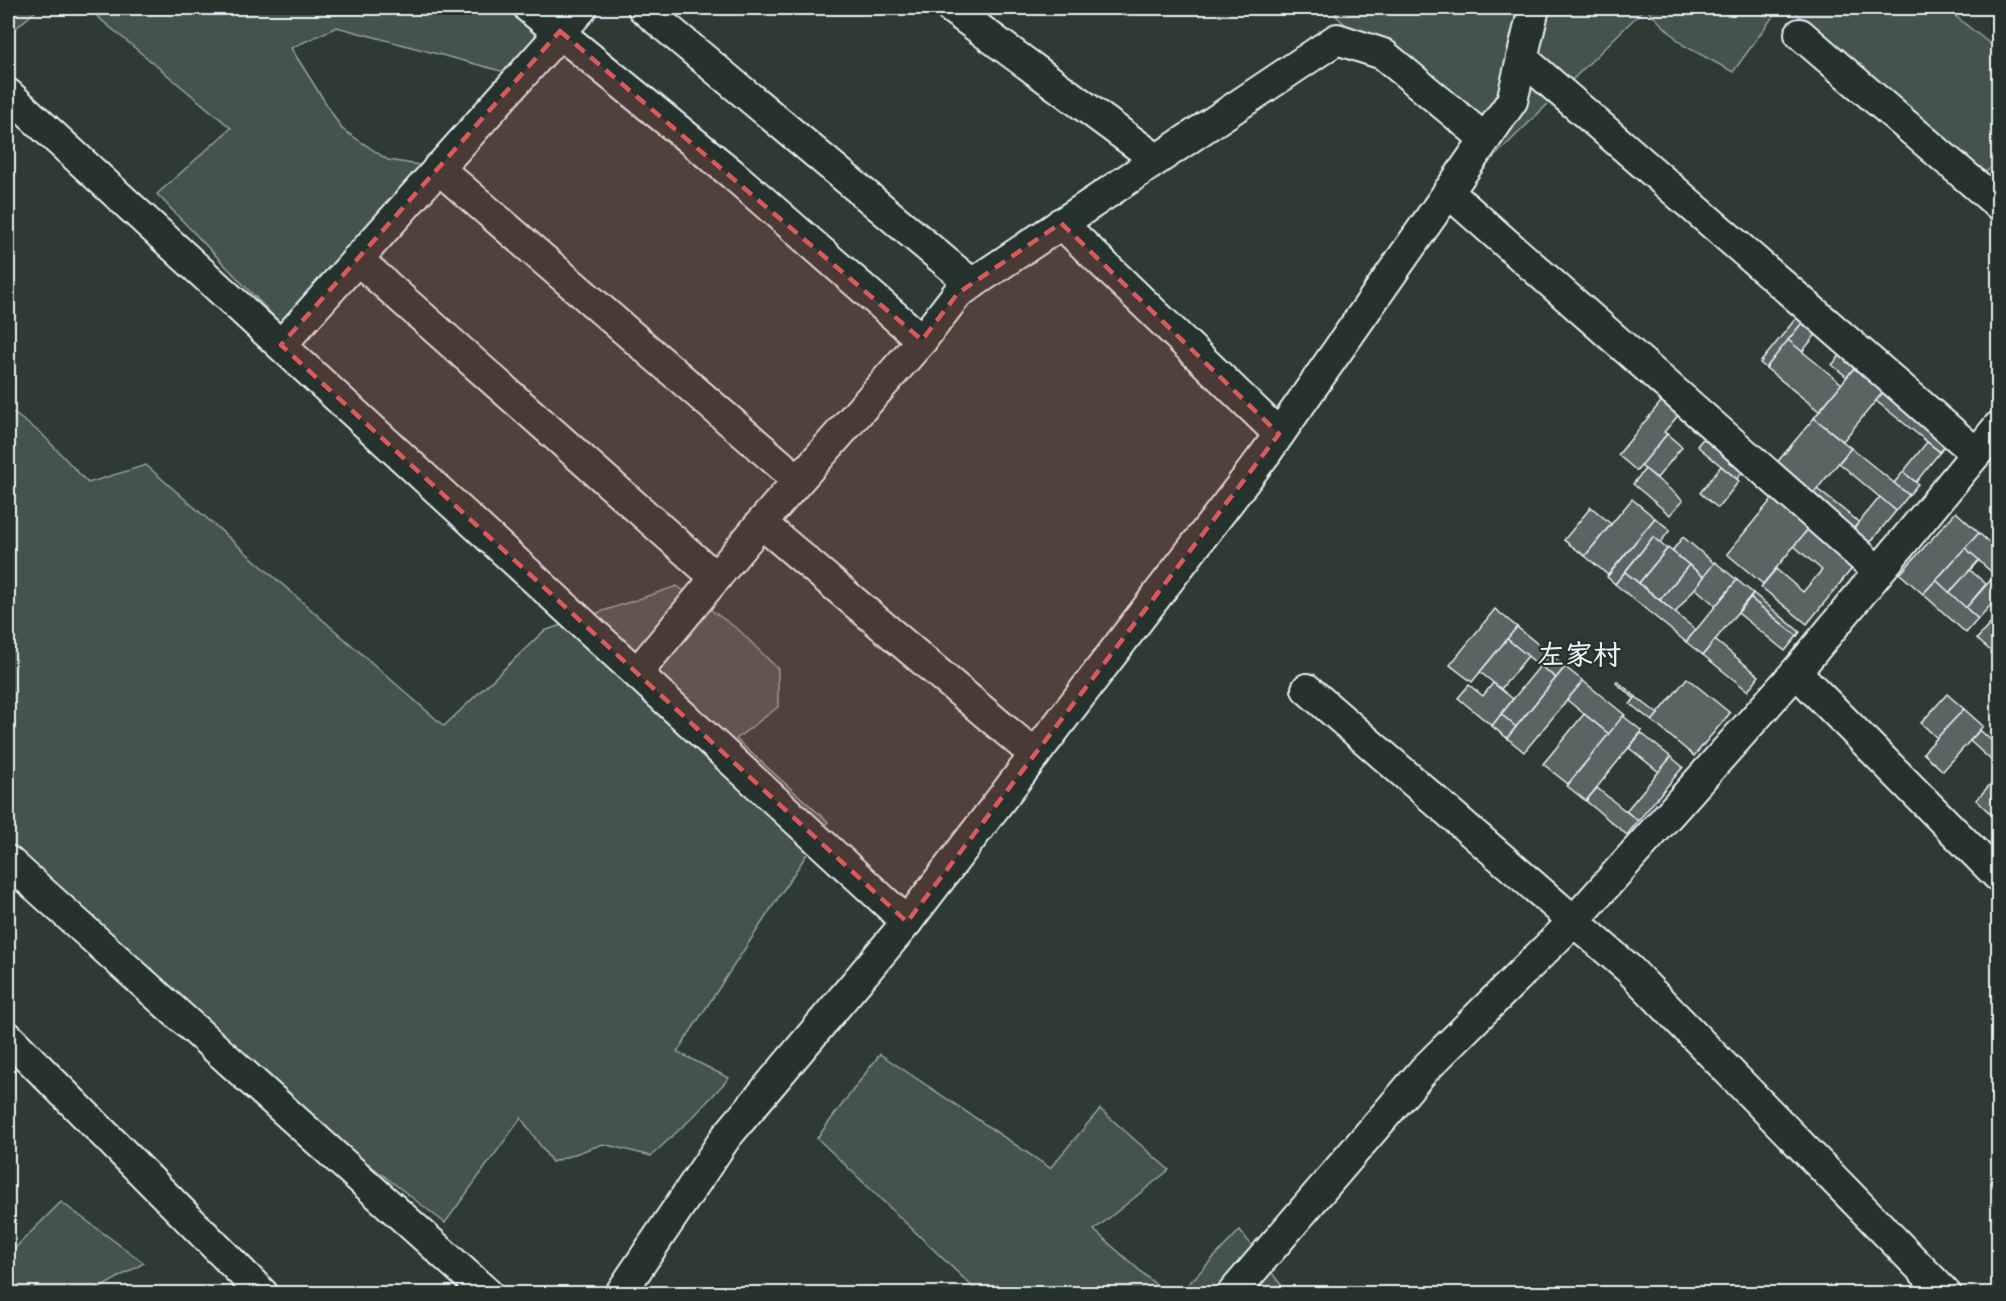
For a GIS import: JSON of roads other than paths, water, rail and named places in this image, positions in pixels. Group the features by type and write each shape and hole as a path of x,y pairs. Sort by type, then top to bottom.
{"street":[{"path":"529,8 731,173 921,340"},
{"path":"280,345 582,8"},
{"path":"643,8 972,284"},
{"path":"951,8 1156,159"},
{"path":"620,1293 726,1137 907,922 1279,434 1512,100 1534,8"},
{"path":"1800,34 1998,204"},
{"path":"638,673 798,480 921,340 958,293 1337,39 1383,54 1485,139"},
{"path":"1522,58 1976,453"},
{"path":"8,94 907,922"},
{"path":"438,168 798,480"},
{"path":"1448,192 1878,572"},
{"path":"1061,223 1279,434"},
{"path":"357,259 716,578"},
{"path":"1232,1293 1424,1070 1574,921 1796,672 1998,426"},
{"path":"761,524 1035,755"},
{"path":"1796,672 1998,876"},
{"path":"1307,689 1629,969 1946,1293"},
{"path":"8,861 488,1293"},
{"path":"8,1037 263,1293"}],"district":[{"name":"左家村","path":"1579,657"}]}
